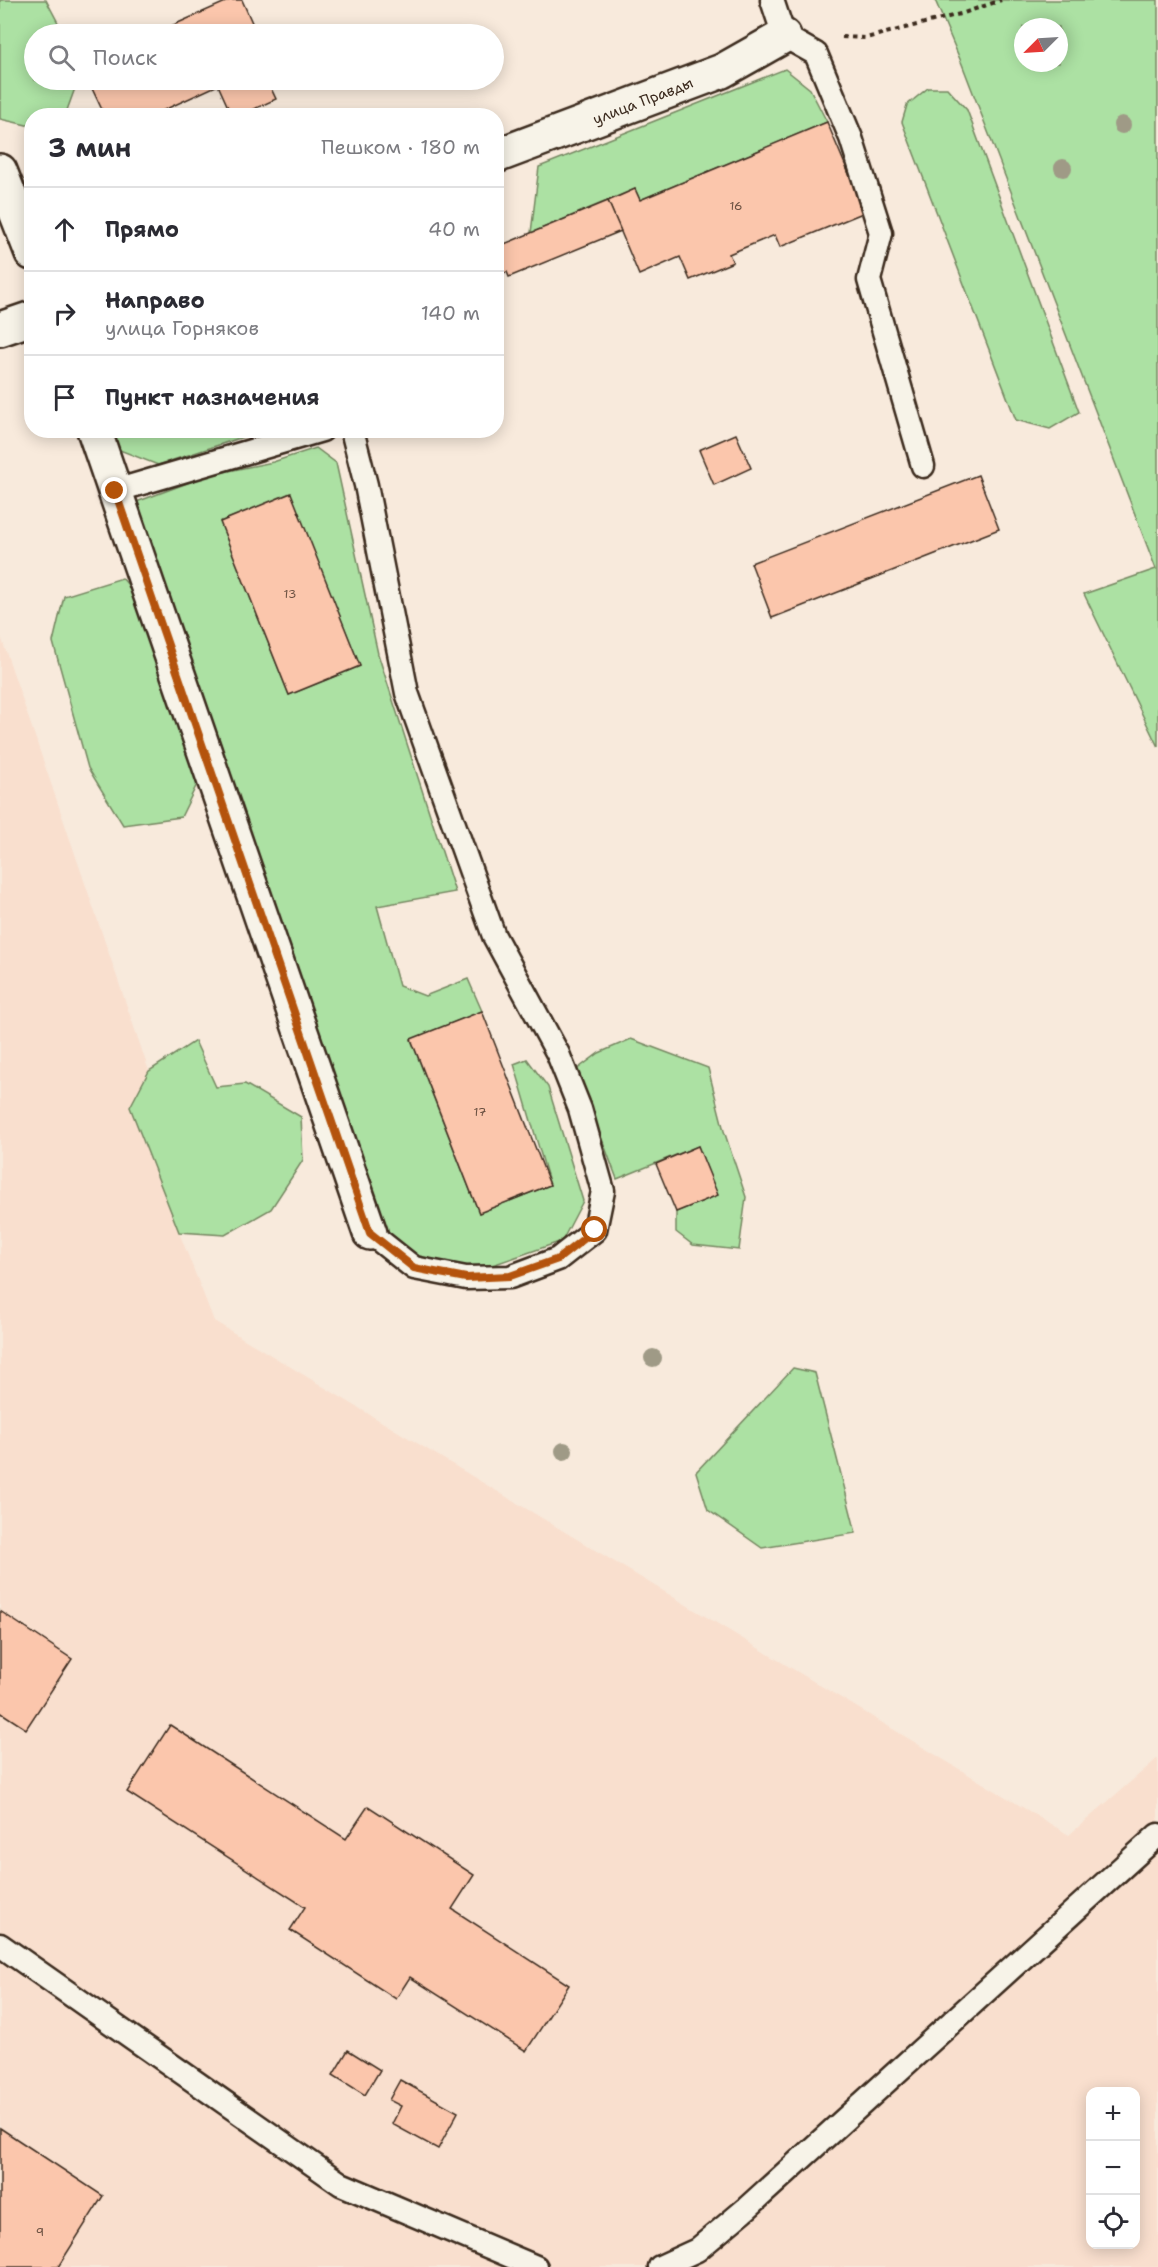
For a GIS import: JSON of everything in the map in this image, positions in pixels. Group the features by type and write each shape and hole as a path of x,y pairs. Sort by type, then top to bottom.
{"street":[{"name":"улица Правды","path":"504,153 722,71 784,36"},
{"path":"0,171 24,232"},
{"path":"0,329 24,321"},
{"path":"97,438 370,1233"}],"lane":[{"path":"772,0 784,36 816,54 854,148 881,233 869,280 923,466"},
{"path":"115,491 295,438"},
{"path":"354,438 366,485 407,693 494,936 558,1054 576,1098 603,1191 595,1230 558,1259 510,1276 466,1278 414,1268 370,1233"},
{"path":"660,2267 697,2250 739,2215 1158,1835"},
{"path":"0,1945 341,2184 537,2267"}],"path":[{"path":"784,36 866,38 964,13 1001,0"}],"shaded area":[{"path":"0,634 149,1071 130,1108 214,1321 1069,1835 1158,1758 1158,2267 0,2267"}],"green space":[{"path":"0,0 46,0 59,24 24,24 24,90 74,90 68,108 24,108 24,124 0,119"},
{"path":"935,0 1158,0 1158,747 1084,594 1156,569 962,64"},
{"path":"785,69 810,89 827,122 640,200 635,189 531,233 539,167"},
{"path":"928,88 947,88 967,110 1079,412 1050,429 1016,420 902,122 907,105"},
{"path":"112,438 240,438 158,465 117,449"},
{"path":"316,448 336,463 378,654 455,892 377,906 399,986 425,996 468,979 482,1011 411,1040 479,1213 550,1185 514,1064 527,1059 548,1087 583,1201 562,1241 481,1269 421,1257 377,1232 131,504 209,475 273,462","holes":["290,493 360,666 289,695 220,522"]},
{"path":"122,578 135,593 201,776 181,817 123,825 88,768 53,642 64,596"},
{"path":"631,1039 708,1068 724,1131 746,1197 739,1250 693,1245 676,1232 676,1212 717,1195 698,1146 617,1179 576,1070 599,1053"},
{"path":"195,1041 216,1087 245,1084 301,1117 303,1160 271,1209 225,1235 179,1232 130,1107 149,1071"},
{"path":"793,1368 815,1373 856,1533 762,1548 708,1510 696,1472"}],"building":[{"path":"230,0 242,0 253,24 176,24"},
{"path":"93,90 207,90 168,108 101,108"},
{"path":"220,90 272,90 276,99 256,108 228,108"},
{"path":"827,122 865,212 780,247 775,235 729,254 733,262 690,280 680,257 639,275 608,201 635,189 640,200"},
{"path":"608,201 621,231 509,277 507,272 504,273 504,244"},
{"path":"736,434 751,468 714,485 699,450"},
{"path":"978,475 999,529 772,618 751,563"},
{"path":"291,493 360,666 289,695 220,522"},
{"path":"482,1011 550,1185 479,1213 411,1039"},
{"path":"698,1146 718,1195 676,1212 656,1164"},
{"path":"0,1611 72,1659 26,1729 0,1712"},
{"path":"170,1725 346,1839 368,1806 474,1875 452,1909 569,1985 526,2051 410,1977 396,1999 290,1930 305,1907 127,1792"},
{"path":"348,2050 380,2070 365,2095 333,2075"},
{"path":"400,2080 458,2112 438,2149 392,2124 401,2106 389,2100"},
{"path":"0,2128 103,2196 58,2267 0,2267"}],"route":[{"path":"115,491 370,1233 414,1268 466,1278 510,1276 558,1259 595,1230"}]}
